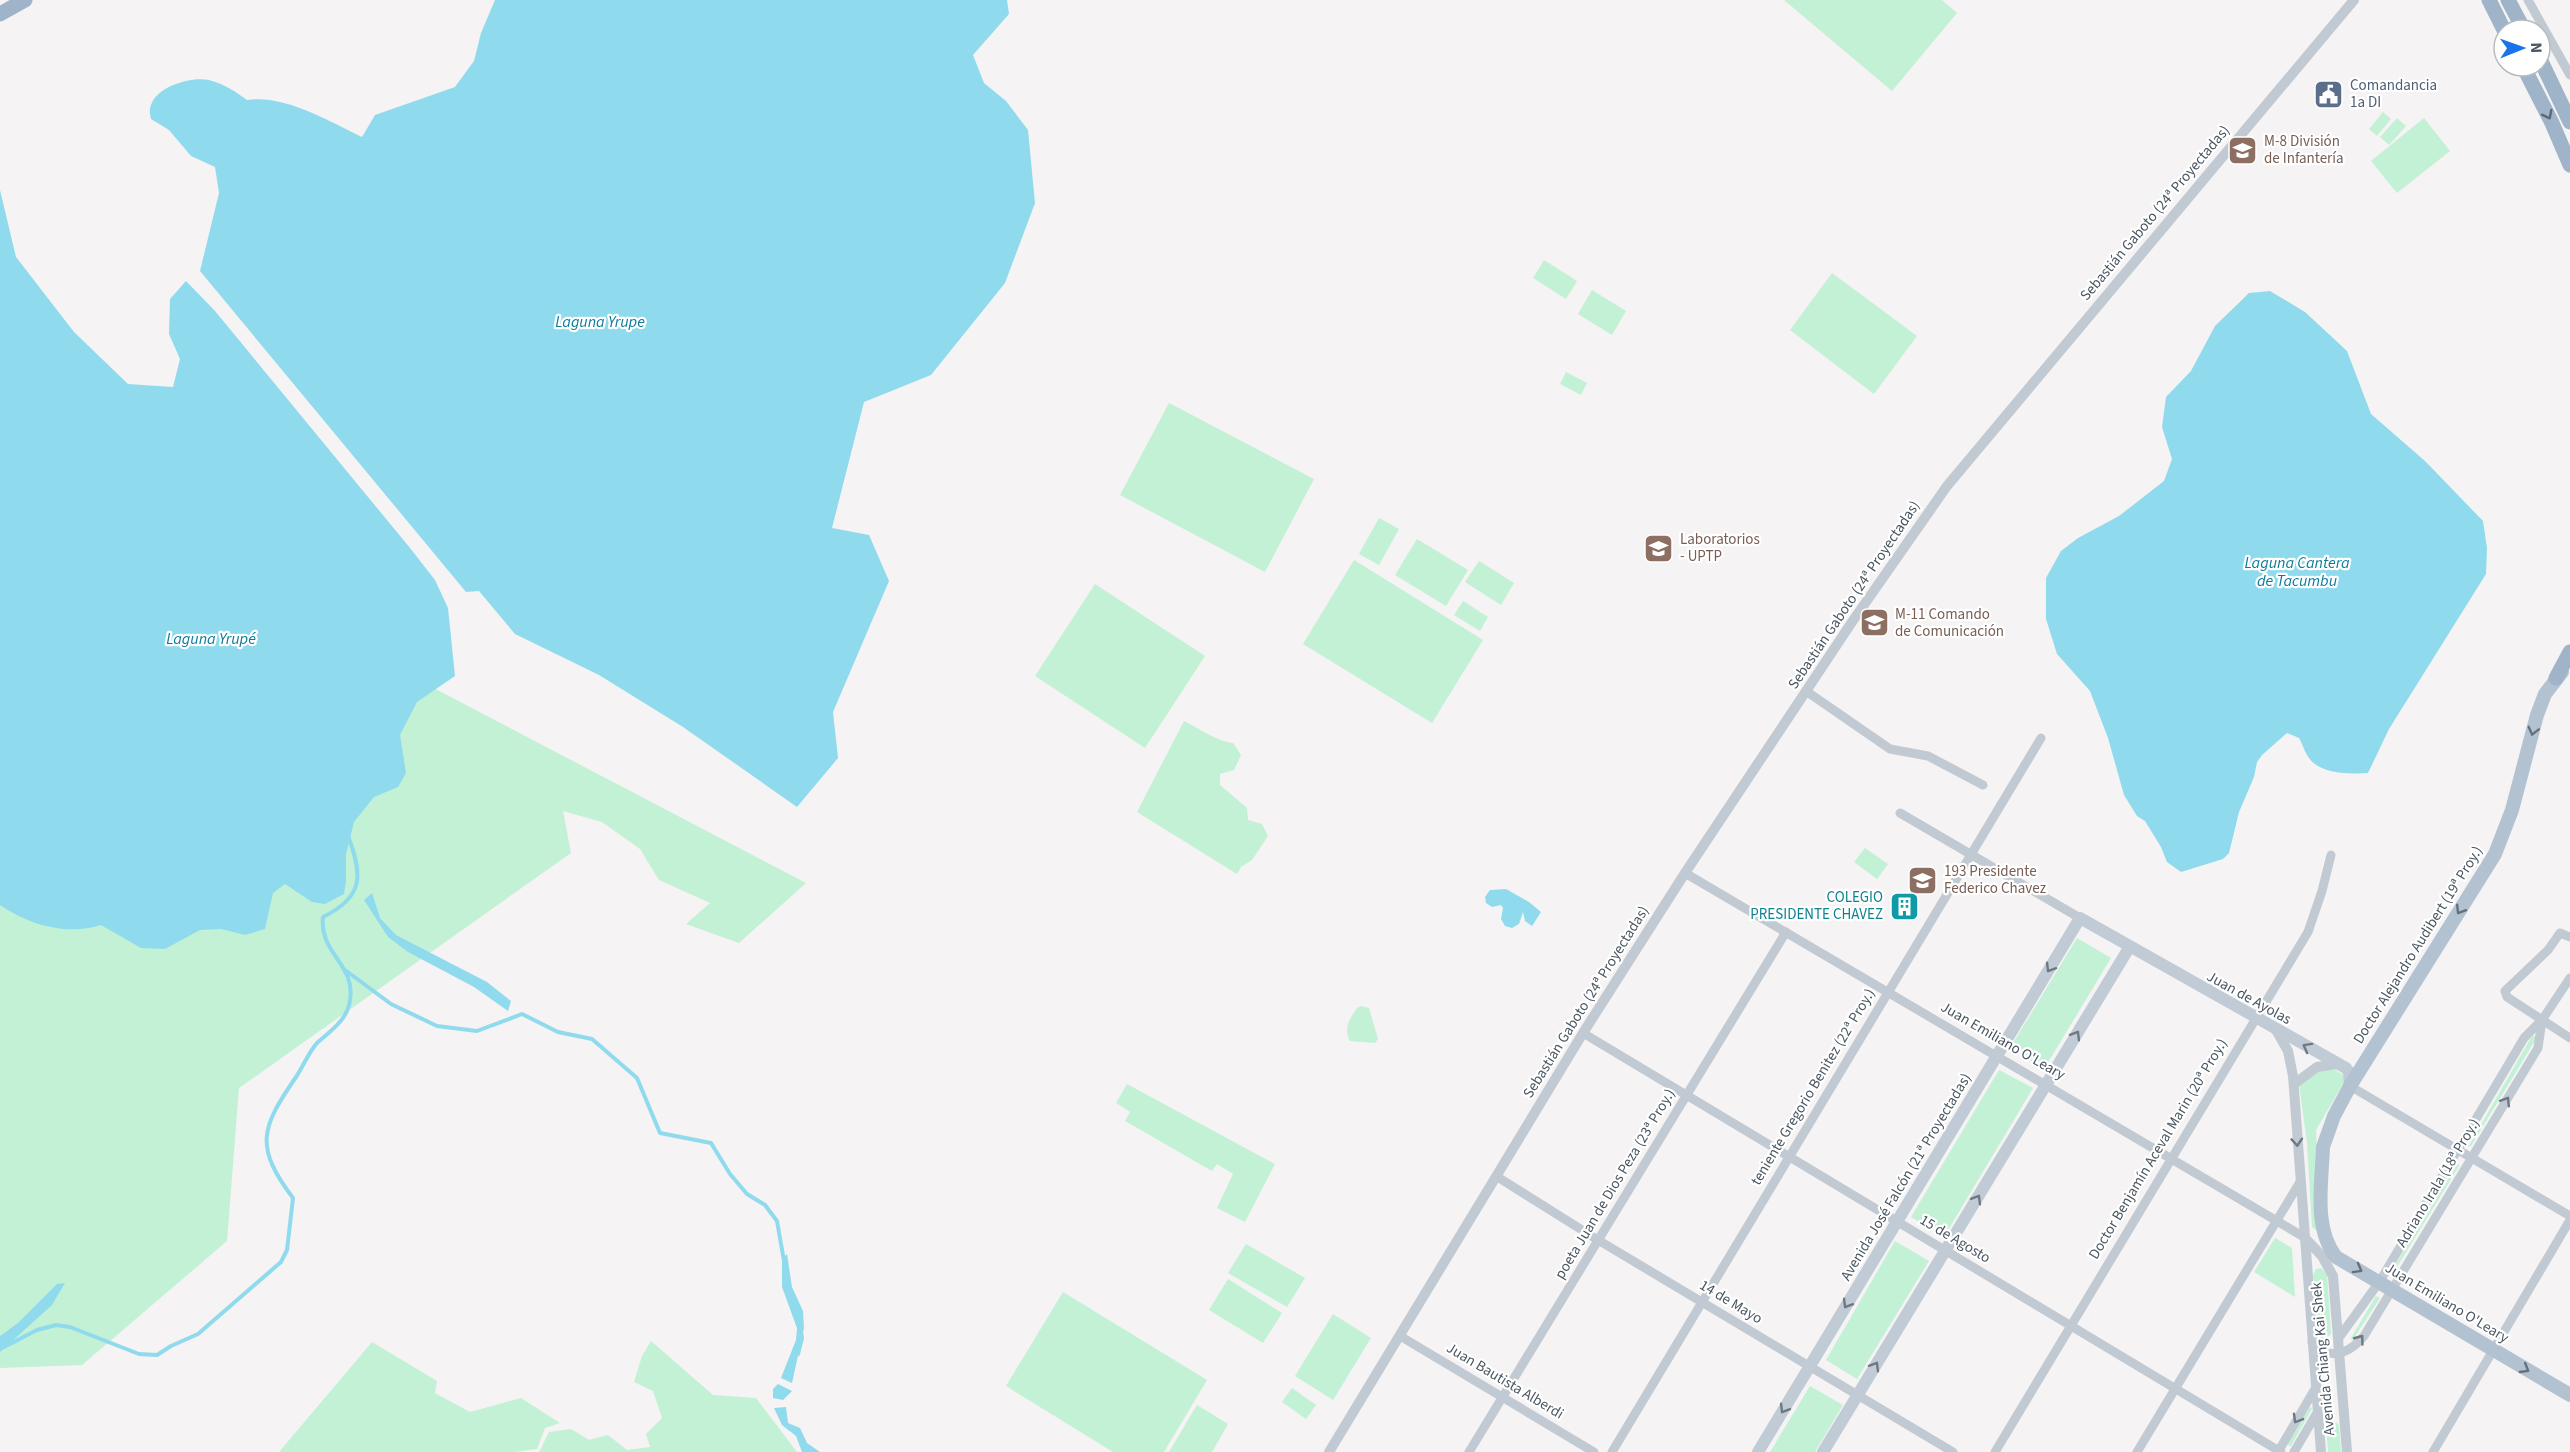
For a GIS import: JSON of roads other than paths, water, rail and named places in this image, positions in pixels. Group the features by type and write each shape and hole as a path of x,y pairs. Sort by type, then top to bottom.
{"highway":[{"path":"0,14 25,0"},
{"path":"2488,0 2498,18"},
{"path":"2508,0 2518,18"},
{"path":"2529,78 2570,165"},
{"path":"2549,78 2570,122"},
{"path":"2556,678 2570,652"}],"main road":[{"name":"Doctor Alejandro Audibert (19ª Proy.)","path":"2322,1227 2325,1136 2350,1086 2495,854 2512,810 2536,715 2545,694 2556,678 2570,665"},
{"name":"Juan de Ayolas","path":"2080,918 2129,948 2342,1066"},
{"name":"Avenida José Falcón (21ª Proyectadas)","path":"1758,1452 2080,918"},
{"path":"1823,1452 2129,948"},
{"path":"2342,1066 2357,1068 2367,1058"},
{"path":"2342,1066 2349,1072 2350,1086"},
{"name":"Juan Emiliano O'Leary","path":"2322,1227 2325,1239 2336,1257 2570,1395"}],"street":[{"name":"Sebastián Gaboto (24ª Proyectadas)","path":"1400,1336 1583,1033 1685,873 1806,691 1947,486 2354,0"},
{"path":"2528,0 2570,75"},
{"path":"1806,691 1890,749 1928,756 1983,785"},
{"name":"teniente Gregorio Benitez (22ª Proy.)","path":"1612,1452 2041,738"},
{"name":"Juan de Ayolas","path":"1900,813 2080,918"},
{"name":"Doctor Benjamín Aceval Marin (20ª Proy.)","path":"1995,1452 2254,1018 2308,932 2331,855"},
{"name":"Juan Emiliano O'Leary","path":"1685,873 2304,1237"},
{"name":"poeta Juan de Dios Peza (23ª Proy.)","path":"1469,1452 1786,932"},
{"path":"2570,937 2560,933 2548,950 2505,992 2507,997 2570,1038"},
{"name":"Adriano Irala (18ª Proy.)","path":"2339,1353 2353,1349 2356,1345 2458,1149 2524,1038 2542,1020 2570,978"},
{"name":"Adriano Irala (18ª Proy.)","path":"2338,1339 2386,1285 2471,1156 2538,1048 2542,1020"},
{"name":"Avenida Chiang Kai Shek","path":"2276,1030 2288,1051 2294,1084 2321,1452"},
{"name":"15 de Agosto","path":"1583,1033 2279,1452"},
{"path":"2294,1084 2317,1067 2342,1066"},
{"path":"2350,1086 2570,1216"},
{"name":"14 de Mayo","path":"1496,1176 1598,1240 1953,1452"},
{"path":"2137,1452 2300,1182"},
{"path":"2433,1452 2570,1220"},
{"name":"Avenida Chiang Kai Shek","path":"2304,1237 2322,1256 2333,1276 2347,1452"},
{"path":"1329,1452 1400,1336"},
{"name":"Juan Bautista Alberdi","path":"1400,1336 1594,1452"},
{"path":"2312,1341 2320,1351 2339,1353"},
{"path":"2279,1452 2316,1387"},
{"path":"2294,1452 2318,1411"}],"water":[{"name":"Laguna Yrupe","path":"495,0 1007,0 1009,14 973,55 984,83 1006,101 1028,130 1035,203 1005,283 931,375 864,402 832,528 869,535 889,581 833,712 838,758 797,807 683,727 599,675 515,634 479,591 466,592 200,271 219,193 215,167 191,156 169,130 151,119 150,107 160,93 185,81 209,80 229,88 247,100 276,101 306,110 362,137 375,115 455,87 474,61 481,33"},
{"name":"Laguna Yrupé","path":"0,190 16,257 74,332 128,384 173,387 180,359 169,334 170,299 186,281 215,311 410,548 435,580 448,608 455,676 417,702 400,735 406,773 398,787 374,797 354,822 346,854 344,894 325,904 312,902 285,884 273,893 265,929 245,935 221,929 200,930 165,949 141,948 101,925 75,929 49,927 23,918 0,905"},
{"name":"Laguna Cantera de Tacumbu","path":"2270,291 2305,312 2347,351 2371,414 2425,461 2483,521 2487,548 2486,574 2389,729 2368,773 2326,770 2312,762 2299,738 2287,733 2257,762 2254,777 2239,812 2229,853 2223,859 2181,872 2167,862 2161,847 2145,821 2137,816 2124,795 2108,738 2090,691 2057,654 2046,619 2046,578 2061,551 2078,538 2119,516 2164,481 2172,459 2162,427 2166,397 2191,371 2215,326 2249,293"},
{"path":"1506,889 1541,912 1532,926 1525,921 1523,912 1519,924 1512,928 1505,926 1501,919 1503,908 1501,905 1492,907 1486,903 1485,897 1490,890"},
{"path":"372,893 380,918 396,935 487,982 511,1001 508,1011 474,987 408,952 388,937 364,900"},
{"path":"787,1254 792,1287 803,1311 804,1328 792,1383 781,1378 796,1340 797,1328 782,1287 782,1259"},
{"path":"65,1283 52,1305 0,1352 0,1336 18,1323 57,1284"},
{"path":"778,1384 792,1391 783,1400 773,1398 773,1389"},
{"path":"786,1407 788,1423 800,1428 807,1443 820,1452 802,1452 796,1436 782,1425 774,1408"}],"waterway":[{"path":"0,1349 37,1330 56,1325 70,1327 139,1354 157,1355 198,1334 281,1262 287,1250 293,1198 272,1164 267,1137 269,1124 275,1110 312,1050 338,1024 349,1007 348,977 326,941 323,930 323,917 346,901 353,893 356,884 356,862 348,836"},
{"path":"345,970 391,1004 437,1026 477,1031 522,1014 558,1032 592,1039 637,1078 660,1133 711,1143 730,1174 747,1194 765,1205 777,1221 784,1261"},
{"path":"798,1354 802,1338 801,1332"}],"place":[{"name":"Comandancia 1a DI","path":"2329,94"},
{"name":"M-8 División de Infantería","path":"2243,150"},
{"name":"Laboratorios - UPTP","path":"1659,548"},
{"name":"M-11 Comando de Comunicación","path":"1874,623"},
{"name":"193 Presidente Federico Chavez","path":"1923,880"},
{"name":"COLEGIO PRESIDENTE CHAVEZ","path":"1904,906"}]}
